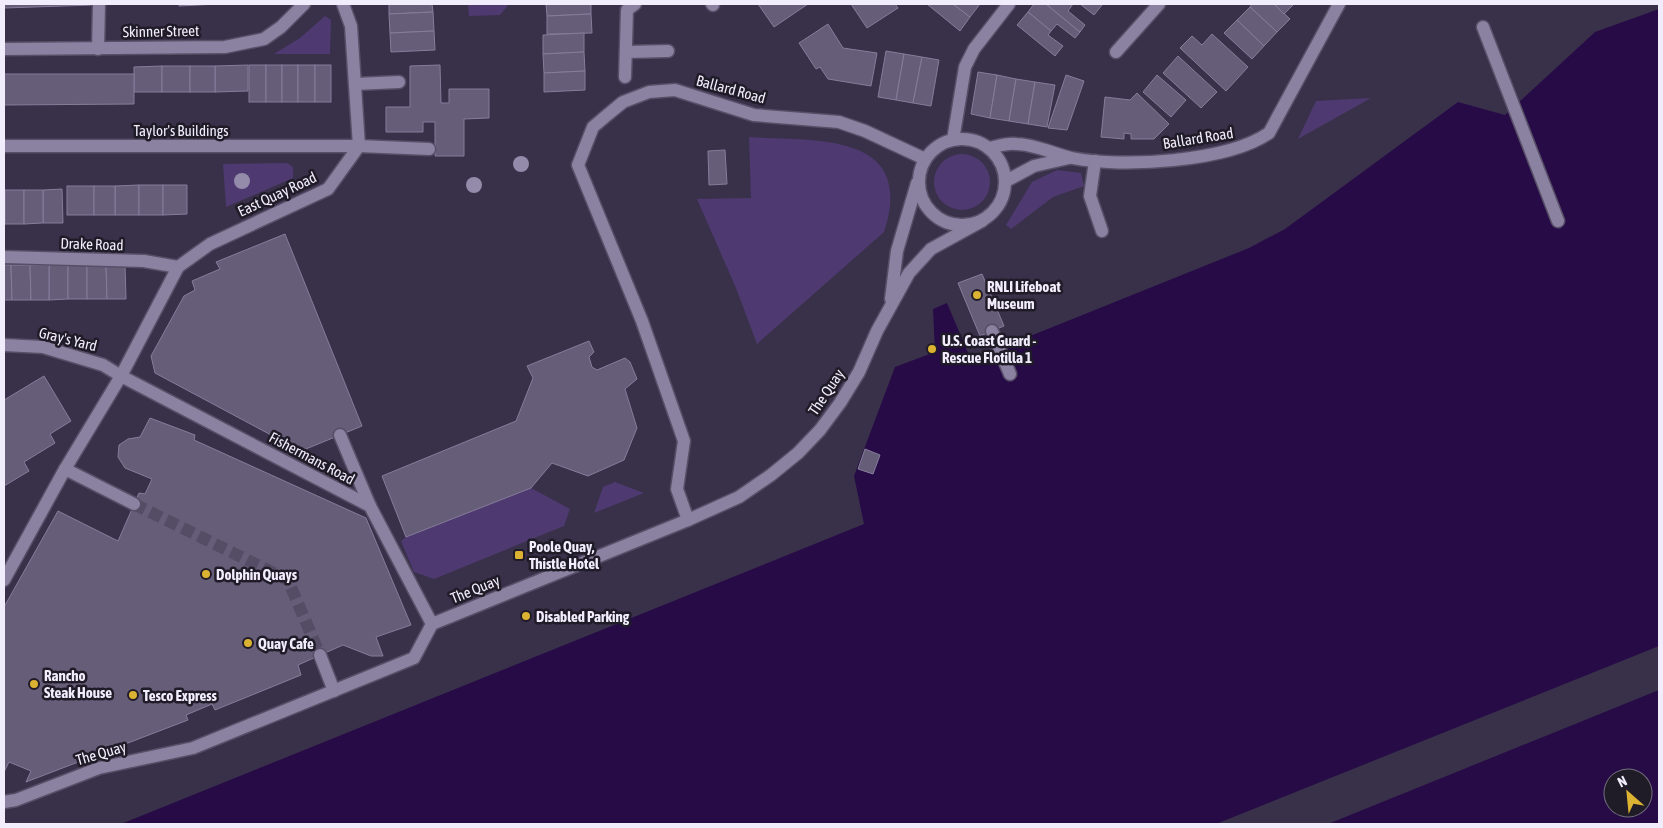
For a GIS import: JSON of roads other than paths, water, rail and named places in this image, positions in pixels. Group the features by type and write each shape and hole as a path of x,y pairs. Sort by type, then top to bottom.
{"street":[{"path":"98,48 99,4"},
{"name":"Skinner Street","path":"4,49 225,47 264,39 281,27 304,4"},
{"path":"343,4 351,26 359,146"},
{"path":"625,78 628,10 635,4"},
{"path":"953,140 965,67 974,50 1009,4"},
{"path":"1116,52 1159,4"},
{"name":"Ballard Road","path":"989,148 1016,144 1071,158 1142,164 1238,149 1255,143 1269,133 1339,4"},
{"path":"1483,27 1558,221"},
{"path":"626,52 668,51"},
{"path":"355,84 399,82"},
{"name":"Ballard Road","path":"688,520 677,489 684,441 642,321 578,165 593,127 623,102 649,92 675,90 754,115 839,122 866,131 925,159"},
{"path":"953,140 975,141 989,148 1001,164 1006,181 1000,202 993,213 982,221 969,225 955,226 942,222 931,214 923,203 918,190 918,176 925,159 932,150 953,140"},
{"name":"Taylor's Buildings","path":"4,146 359,146 429,149"},
{"name":"East Quay Road","path":"4,580 65,469 121,376 178,267 210,244 328,189 359,146"},
{"name":"Ballard Road","path":"1006,181 1034,166 1071,158"},
{"path":"1096,161 1090,196 1102,231"},
{"name":"The Quay","path":"890,307 897,252 918,176"},
{"name":"The Quay","path":"4,802 16,800 99,768 193,748 414,658 432,624 740,497 798,453 820,430 840,403 859,372 890,307 909,273 931,249 982,221"},
{"name":"Drake Road","path":"4,257 144,262 178,267"},
{"path":"992,331 1010,374"},
{"name":"Gray's Yard","path":"4,346 43,347 104,365 121,376"},
{"name":"Fishermans Road","path":"121,376 370,506"},
{"path":"340,435 370,506 432,624"},
{"path":"65,469 134,504"},
{"path":"320,655 334,691"}],"tunnel":[{"path":"134,504 288,580 320,655"}],"place":[{"name":"RNLI Lifeboat Museum","path":"977,295"},
{"name":"U.S. Coast Guard - Rescue Flotilla 1","path":"932,349"},
{"name":"Poole Quay, Thistle Hotel","path":"519,555"},
{"name":"Dolphin Quays","path":"206,574"},
{"name":"Disabled Parking","path":"526,616"},
{"name":"Quay Cafe","path":"248,643"},
{"name":"Rancho Steak House","path":"34,684"},
{"name":"Tesco Express","path":"133,695"}]}
